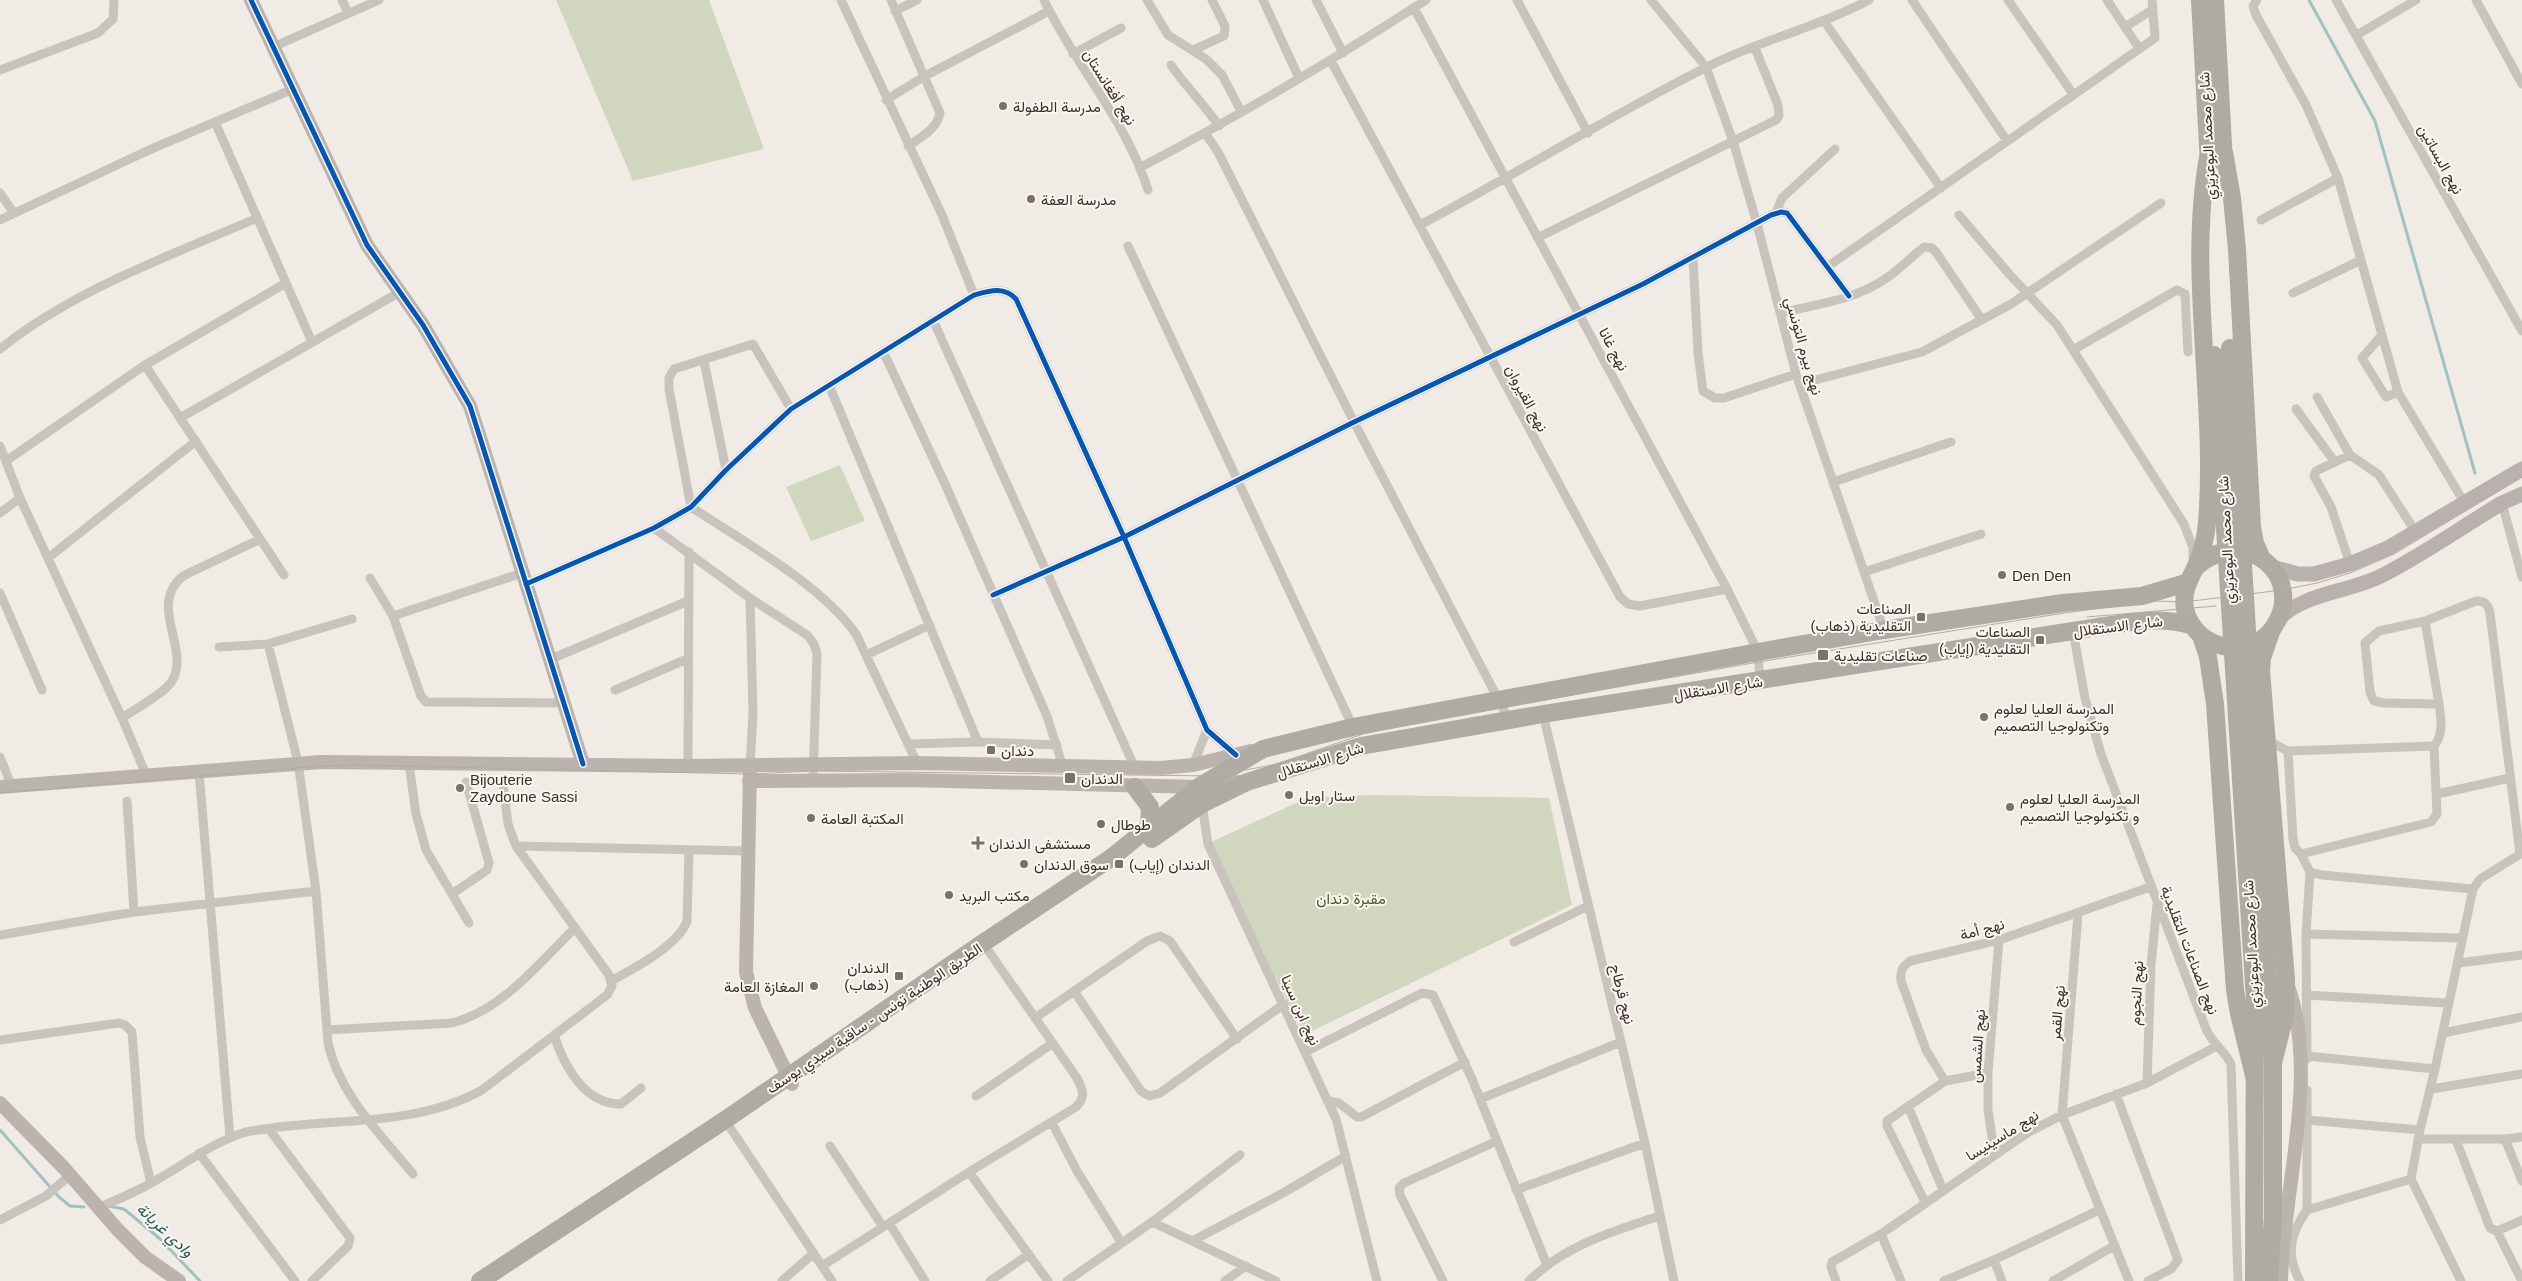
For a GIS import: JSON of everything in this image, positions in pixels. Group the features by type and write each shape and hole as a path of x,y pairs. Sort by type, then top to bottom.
{"highway":[{"name":"شارع محمد البوعزيزي","path":"2200,0 2216,152 2230,348 2273,1063 2273,1217 2268,1281"},
{"name":"شارع محمد البوعزيزي","path":"2215,0 2214,355 2255,1000 2254,1281"},
{"path":"2216,152 2232,198 2237,249 2252,527 2255,542 2282,590 2282,608 2276,624 2263,638 2251,645 2238,648 2212,643 2197,631 2184,602 2191,575 2202,549 2207,516 2209,447 2202,253 2202,198 2216,152"},
{"path":"2191,575 2206,557 2220,551 2235,550 2249,552 2267,563"},
{"name":"شارع الاستقلال","path":"1263,748 1353,727 1884,630 2063,603 2142,596 2191,575"},
{"name":"شارع الاستقلال","path":"1247,782 1361,746 1543,714 1760,682 1860,664 2073,631 2161,620 2178,620 2197,631"},
{"name":"شارع محمد البوعزيزي","path":"2273,1063 2285,1015 2286,980 2261,670 2262,658 2276,624"},
{"name":"شارع محمد البوعزيزي","path":"2197,631 2208,657 2216,704 2235,990 2238,1014 2255,1080"},
{"name":"الطريق الوطنية تونس - ساقية سيدي يوسف","path":"497,1281 986,947 1263,748"},
{"name":"الطريق الوطنية تونس - ساقية سيدي يوسف","path":"986,947 1111,858 1149,827 1200,795 1247,782"},
{"path":"1135,787 1150,807 1149,827"},
{"name":"الطريق الوطنية تونس - ساقية سيدي يوسف","path":"480,1281 727,1124"}],"main road":[{"path":"252,0 367,246 400,292 447,364 470,406 583,764"},
{"path":"2267,563 2298,574 2314,574 2350,564 2388,548 2522,469"},
{"path":"2276,624 2287,610 2299,603 2332,594 2382,576 2522,494"},
{"path":"6,787 147,777 298,762 688,766 917,764 1134,768 1193,765 1263,748"},
{"path":"750,766 746,944 749,989 762,1025 791,1080"},
{"path":"750,781 907,780 1135,787 1200,795"},
{"path":"2281,1281 2282,1253 2296,1143 2299,1076 2298,1026 2286,980"},
{"path":"0,1103 145,1257 172,1279"}],"street":[{"path":"0,70 98,33 112,19 114,0"},
{"path":"342,0 348,14"},
{"path":"273,47 379,0"},
{"path":"841,0 886,100 942,215 974,295"},
{"path":"891,0 940,113 939,122 908,146"},
{"path":"895,11 917,0"},
{"name":"نهج أفغانستان","path":"1044,0 1073,54 1102,97 1141,167 1148,190"},
{"path":"1147,0 1168,35 1193,50 1222,75 1241,112"},
{"path":"1193,50 1224,36 1225,26 1212,0"},
{"path":"1263,0 1299,78"},
{"path":"1316,0 1343,53"},
{"path":"1141,167 1206,133 1331,61 1426,0"},
{"path":"1517,0 1588,133"},
{"path":"1420,225 1506,180 1706,67 1824,21 1856,3 1868,0"},
{"path":"1912,0 2007,141"},
{"path":"2008,0 2073,94"},
{"path":"2107,0 2139,48"},
{"path":"1827,267 2155,38 2152,0"},
{"name":"نهج البساتين","path":"2336,0 2522,331"},
{"path":"2357,35 2416,0"},
{"path":"2476,0 2522,84"},
{"name":"نهج بيرم التونسي","path":"1652,1 1706,67 1733,141 1758,224 1796,374 1884,630"},
{"path":"2256,1 2253,6 2256,15 2306,105 2338,178 2347,219 2361,260 2398,392 2464,502"},
{"name":"نهج غانا","path":"1414,8 1506,180 1539,236 1726,589 1758,652 1760,682"},
{"path":"2125,27 2152,10"},
{"path":"886,100 925,76 1049,12"},
{"path":"1824,21 1941,188"},
{"path":"1073,54 1121,28"},
{"path":"1539,236 1776,120 1779,116 1778,105 1755,48"},
{"name":"نهج القيروان","path":"1331,61 1620,597 1628,604 1640,606 1726,589"},
{"path":"1171,65 1188,90 1202,102 1218,126"},
{"path":"0,220 13,212 293,89"},
{"path":"215,122 312,342"},
{"path":"1206,133 1233,182 1354,422 1509,720"},
{"path":"1776,213 1782,198 1834,149"},
{"path":"2261,220 2338,178"},
{"path":"0,193 13,212"},
{"path":"1800,384 1922,352 2027,293 2161,203"},
{"path":"993,595 1124,537 1354,422 1693,259 1776,213 1787,213 1849,296"},
{"path":"1959,215 2057,325 2184,524 2193,548 2191,575"},
{"path":"0,349 24,330 116,280 257,218"},
{"path":"1128,246 1353,727"},
{"path":"1780,313 1849,296 1885,279 1917,252 1929,246 1936,252 1982,320"},
{"path":"1693,259 1698,354 1703,390 1715,398 1724,398 1796,374"},
{"path":"2293,293 2361,260"},
{"path":"6,461 145,365 286,283"},
{"path":"393,616 524,578 654,528 691,506 791,409 974,295 1003,290 1012,294 1016,300 1124,537 1207,730 1236,755"},
{"path":"2073,350 2177,290 2185,294 2188,352"},
{"path":"180,418 400,292"},
{"path":"933,320 1134,768"},
{"path":"2382,334 2362,358 2386,397 2398,392"},
{"path":"791,409 753,344 674,370 669,378 683,473 691,506 773,561 837,610 856,634 917,764"},
{"path":"883,351 945,484 1047,716 1064,767"},
{"path":"704,361 726,470"},
{"path":"145,365 284,575"},
{"path":"829,385 978,742"},
{"path":"2317,397 2350,455 2379,475 2415,531"},
{"path":"2296,409 2334,461"},
{"path":"48,558 196,441"},
{"path":"1833,482 1951,442"},
{"path":"0,446 20,498 122,718 147,777"},
{"path":"2350,455 2316,471 2314,476 2331,507 2350,564"},
{"path":"0,513 20,498"},
{"path":"2502,504 2522,577"},
{"path":"654,528 750,598 807,635 814,644 817,654 813,782"},
{"path":"1864,572 1981,534"},
{"path":"122,718 171,683 175,673 176,658 168,595 175,582 183,576 260,539"},
{"path":"688,766 689,552"},
{"path":"370,578 393,616 421,696 426,702 565,703"},
{"path":"0,594 42,690"},
{"path":"750,598 752,713 750,766"},
{"path":"551,659 688,601"},
{"path":"2439,704 2384,703 2374,701 2370,692 2365,643 2379,631 2425,621 2476,601 2483,601 2488,605 2521,853 2480,880 2473,889 2461,938 2458,963 2431,1089 2419,1134 2411,1179 2461,1281"},
{"path":"219,647 268,644 352,619"},
{"path":"2301,854 2431,822 2436,814 2437,794 2434,746 2438,741 2441,726 2425,621"},
{"path":"866,655 930,625"},
{"name":"نهج الصناعات التقليدية","path":"2073,631 2093,729 2150,887 2173,937 2206,1029 2231,1064 2238,1281"},
{"path":"268,644 298,762 316,891 327,1030 332,1060 339,1077 368,1119 413,1174"},
{"path":"615,690 688,659"},
{"name":"نهج قرطاج","path":"1543,714 1645,1142 1674,1281"},
{"path":"1193,765 1207,730"},
{"path":"2267,740 2288,751 2434,746"},
{"path":"908,744 978,742 1057,745"},
{"path":"2288,751 2293,839 2295,848 2301,854 2310,872 2306,934 2308,1210"},
{"path":"0,757 6,787"},
{"path":"411,762 410,771 421,836 426,850 469,923"},
{"path":"199,772 230,1137"},
{"path":"2437,794 2510,778"},
{"path":"452,894 487,870 489,863 472,810 466,782"},
{"path":"98,1208 151,1183 199,1153 230,1137 257,1130 424,1113 470,1097 482,1090 607,995 611,990 611,980 516,846 508,824 503,784"},
{"name":"نهج ابن سينا","path":"1200,795 1208,844 1284,1004 1338,1126 1377,1281"},
{"path":"127,801 134,912"},
{"path":"516,846 748,851"},
{"path":"611,980 631,970 679,936 685,928 687,921 689,850"},
{"path":"2310,872 2473,889"},
{"name":"نهج أمة","path":"1945,1081 1926,1050 1902,981 1900,973 1903,967 1910,961 1999,940 2078,914 2150,887"},
{"path":"0,935 134,912 316,891"},
{"name":"نهج النجوم","path":"2146,1083 2151,965 2157,904"},
{"path":"1514,942 1588,906"},
{"name":"نهج القمر","path":"2062,1115 2078,914"},
{"path":"327,1030 452,1023 463,1020 491,1006 508,994 575,928"},
{"path":"2306,934 2461,938"},
{"path":"1035,1018 1147,941 1154,937 1165,937 1174,946 1237,1039"},
{"name":"نهج الشمس","path":"1999,940 1988,1073 1990,1127 1999,1151"},
{"path":"822,1266 969,1172 1052,1123 1076,1107 1084,1096 1077,1078 986,947"},
{"path":"2458,963 2522,955"},
{"path":"1074,991 1141,1091 1149,1096 1160,1093 1284,1004"},
{"path":"1305,1052 1416,995 1428,993 1433,995 1465,1062 1546,1265"},
{"path":"2306,995 2448,1003"},
{"path":"2443,1032 2522,1017"},
{"path":"0,1040 118,1023 125,1025 132,1032 140,1137 151,1183"},
{"path":"554,1034 571,1074 585,1090 600,1102 621,1104 641,1088"},
{"path":"1480,1099 1621,1042"},
{"path":"976,1096 1053,1043"},
{"name":"نهج ماسينيسا","path":"1836,1281 1830,1267 1832,1262 1881,1234 2027,1133 2062,1115 2146,1083 2217,1046"},
{"path":"2307,1056 2435,1069"},
{"path":"1328,1101 1339,1103 1357,1117 1361,1117 1465,1062"},
{"path":"1925,1202 1887,1126 1889,1118 1945,1081 1988,1073"},
{"path":"2431,1089 2522,1074"},
{"path":"2116,1094 2178,1260 2171,1269 2158,1279 2148,1281"},
{"path":"1908,1106 1943,1190"},
{"path":"2062,1115 2129,1281"},
{"path":"2307,1120 2456,1140 2522,1137"},
{"path":"1052,1123 1077,1171 1121,1242"},
{"path":"727,1124 832,1281"},
{"path":"269,1130 350,1238 348,1246 312,1281"},
{"path":"2506,1139 2522,1181"},
{"path":"2456,1140 2490,1228 2497,1230 2522,1220"},
{"path":"1443,1281 1399,1188 1404,1183 1497,1141"},
{"path":"1516,1190 1645,1142"},
{"path":"830,1146 925,1281"},
{"path":"199,1153 295,1281"},
{"path":"1067,1281 1152,1222 1240,1155"},
{"path":"1194,1240 1283,1193 1346,1156"},
{"path":"969,1172 1048,1281"},
{"path":"0,1220 46,1196 70,1176"},
{"path":"2300,1281 2292,1261 2292,1237 2298,1222 2308,1210 2411,1179"},
{"path":"1944,1281 1994,1260 2099,1210"},
{"path":"1529,1281 1546,1265 1604,1234 1659,1216"},
{"path":"1152,1222 1194,1240 1276,1281"},
{"path":"2497,1230 2520,1270 2522,1281"},
{"path":"1881,1234 1901,1281"},
{"path":"2055,1281 2114,1246"},
{"path":"782,1281 814,1253"},
{"path":"990,1281 1029,1254"},
{"path":"1994,1260 2002,1281"},
{"path":"1225,1281 1246,1266"}],"green space":[{"path":"556,0 709,0 764,149 633,181"},
{"path":"840,465 865,521 811,541 786,487"},
{"name":"مقبرة دندان","path":"1375,795 1549,798 1572,905 1304,1035 1209,843 1309,797"}],"waterway":[{"path":"2309,0 2375,121 2475,473"},
{"name":"وادي غريانة","path":"0,1130 59,1197 70,1206 84,1207"},
{"name":"وادي غريانة","path":"108,1206 124,1209 159,1238 200,1281"}],"tram line":[{"path":"0,793 308,767 353,765 749,774 814,771 1214,776 1277,764 1363,734 1394,727 1758,662 2064,613 2156,601 2184,602 2282,590 2317,583 2350,573 2394,554 2522,477"},
{"path":"2087,617 2216,606"}],"cycle path":[{"path":"251,0 367,245 423,325 470,406 583,764"},
{"path":"993,595 1124,537 1354,422 1643,284 1771,215 1781,212 1787,213 1849,296"},
{"path":"526,584 654,528 691,507 726,470 791,409 974,295 991,291 1006,292 1016,299 1124,537 1207,730 1236,755"}],"place":[{"name":"مدرسة الطفولة","path":"1003,106"},
{"name":"مدرسة العفة","path":"1031,199"},
{"name":"Den Den","path":"2002,575"},
{"name":"الصناعات التقليدية (ذهاب)","path":"1921,617"},
{"name":"الصناعات التقليدية (إياب)","path":"2040,640"},
{"name":"صناعات تقليدية","path":"1823,655"},
{"name":"المدرسة العليا لعلوم وتكنولوجيا التصميم","path":"1984,717"},
{"name":"دندان","path":"991,750"},
{"name":"الدندان","path":"1070,778"},
{"name":"Bijouterie Zaydoune Sassi","path":"460,788"},
{"name":"ستار اويل","path":"1289,795"},
{"name":"المدرسة العليا لعلوم و تكنولوجيا التصميم","path":"2010,807"},
{"name":"المكتبة العامة","path":"811,818"},
{"name":"طوطال","path":"1101,824"},
{"name":"مستشفى الدندان","path":"978,843"},
{"name":"سوق الدندان","path":"1024,864"},
{"name":"الدندان (إياب)","path":"1119,864"},
{"name":"مكتب البريد","path":"949,895"},
{"name":"الدندان (ذهاب)","path":"899,976"},
{"name":"المغازة العامة","path":"814,986"}]}
